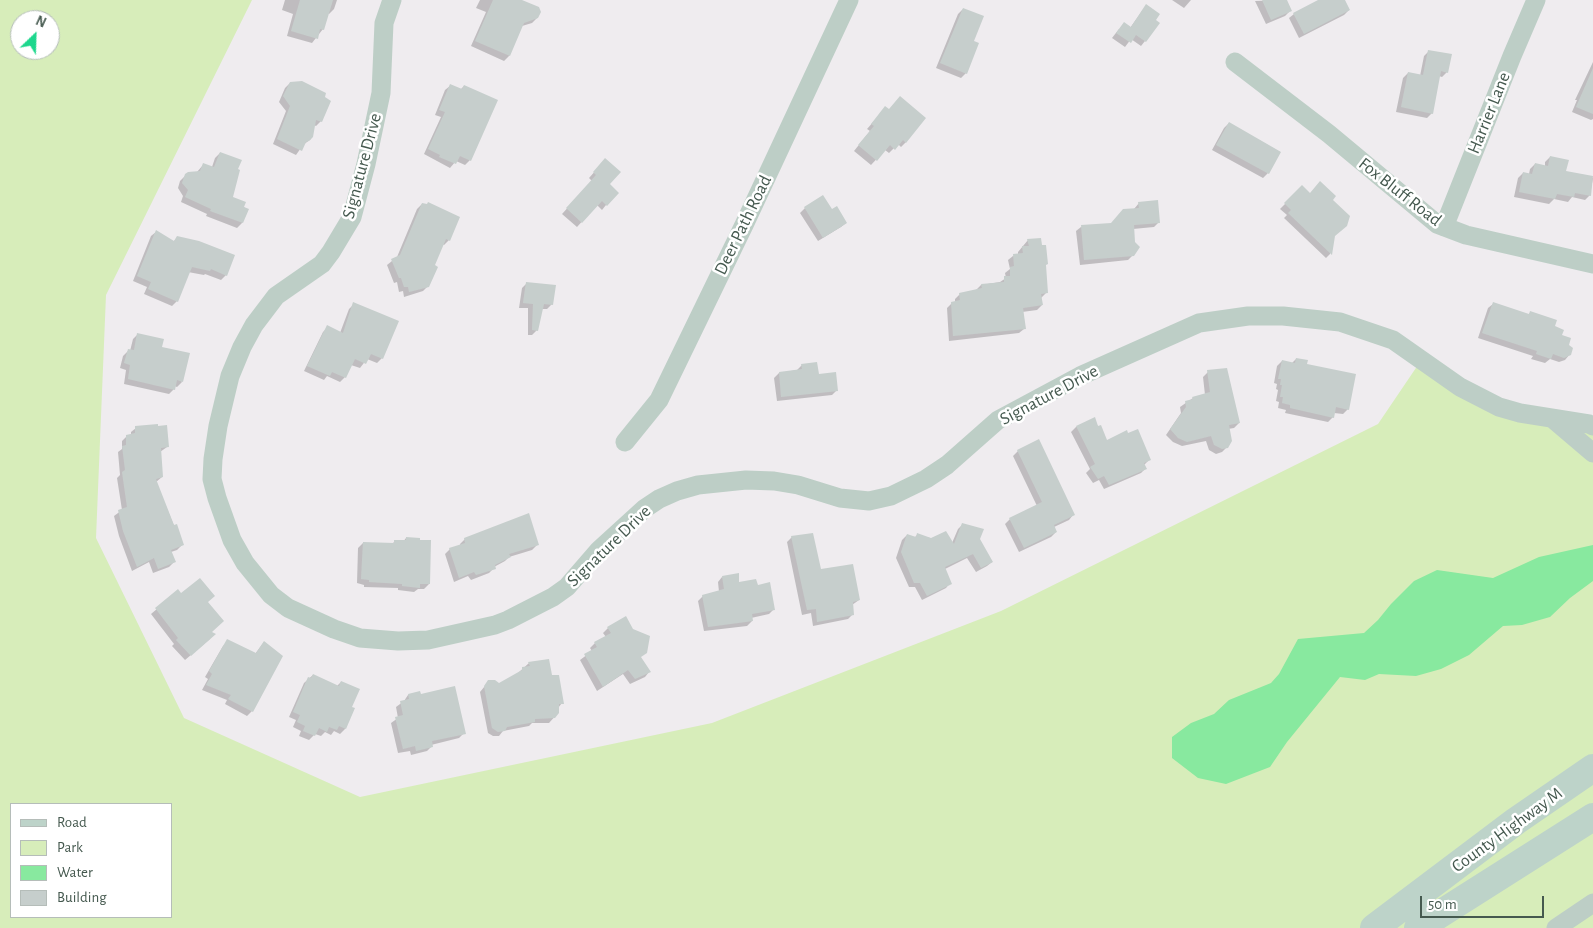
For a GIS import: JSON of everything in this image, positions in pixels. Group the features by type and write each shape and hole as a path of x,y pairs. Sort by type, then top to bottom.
{"main road":[{"name":"County Highway M","path":"1374,928 1516,821 1593,768"},
{"name":"County Highway M","path":"1418,928 1593,817"}],"street":[{"name":"Signature Drive","path":"392,0 384,22 381,92 366,164 352,217 322,264 276,296 250,332 230,376 218,426 212,479 232,540 245,563 272,594 288,608 334,630 360,638 398,641 428,640 495,625 508,620 567,588 599,550 644,509 677,491 698,485 746,480 774,481 798,485 840,498 869,501 891,496 926,479 947,465 998,420 1080,376 1199,323 1248,316 1283,316 1340,322 1393,340 1460,387 1499,407 1520,414 1593,426"},
{"name":"Deer Path Road","path":"625,442 659,400 744,225 849,0"},
{"name":"Harrier Lane","path":"1444,227 1536,0"},
{"name":"Fox Bluff Road","path":"1235,62 1328,134 1437,224 1466,235 1593,264"},
{"path":"1553,419 1593,453"},
{"path":"1556,928 1593,903"}],"green space":[{"path":"0,0 252,0 106,295 96,538 184,718 360,797 712,723 1001,611 1378,424 1422,359 1460,387 1593,426 1593,928 0,928"}],"water":[{"path":"1593,545 1593,581 1570,598 1550,617 1522,625 1503,626 1469,655 1441,669 1416,676 1379,674 1365,680 1340,677 1287,742 1270,767 1226,784 1198,778 1172,758 1172,737 1191,723 1214,714 1229,700 1271,683 1279,674 1298,639 1364,633 1414,581 1437,570 1493,578 1539,557"}],"building":[{"path":"300,0 333,0 324,30 320,29 318,39 291,31"},
{"path":"493,0 522,0 539,7 541,12 538,18 524,23 510,56 475,41"},
{"path":"1262,0 1287,0 1292,11 1271,20"},
{"path":"1318,0 1345,0 1350,10 1304,34 1293,13"},
{"path":"1146,4 1160,14 1156,20 1160,23 1146,42 1136,35 1131,43 1116,33 1124,22 1131,27"},
{"path":"963,8 984,16 974,41 979,43 967,74 940,63"},
{"path":"1428,50 1452,54 1448,73 1441,71 1433,114 1401,107 1408,72 1423,75"},
{"path":"1593,68 1593,114 1576,107"},
{"path":"302,81 326,93 325,97 331,101 322,122 316,120 313,137 306,142 302,151 277,139 290,106 283,96 290,82"},
{"path":"450,84 462,89 464,85 498,100 471,161 460,156 456,164 439,157 440,155 428,149 445,112 439,110"},
{"path":"900,96 926,118 906,143 903,140 895,150 890,145 877,161 858,145 874,126 871,124 885,106 889,109"},
{"path":"1229,122 1281,152 1269,174 1216,145"},
{"path":"220,152 242,160 238,169 240,170 233,197 246,202 244,207 249,209 243,223 210,211 211,209 185,197 188,190 182,183 185,174 200,171 203,163 214,167"},
{"path":"1550,156 1569,160 1566,171 1593,176 1591,196 1575,193 1574,197 1557,194 1555,199 1519,192 1523,172 1532,174 1535,163 1548,166"},
{"path":"605,158 621,172 610,184 619,193 607,206 602,201 582,223 566,208 596,175 593,172"},
{"path":"1320,181 1336,196 1333,200 1350,216 1347,226 1335,236 1332,255 1288,213 1291,210 1284,203 1302,185 1310,193"},
{"path":"823,195 832,209 837,206 847,223 823,238 804,207"},
{"path":"1158,200 1160,223 1134,225 1135,242 1140,247 1134,256 1084,260 1081,225 1111,223 1123,209 1139,208 1138,202"},
{"path":"428,202 460,217 450,241 446,239 435,265 438,267 429,287 409,292 408,287 404,287 401,278 399,278 391,259 400,255 422,203 427,204"},
{"path":"156,230 174,241 177,236 199,241 235,255 227,276 211,269 210,271 192,267 178,302 148,289 151,282 137,276"},
{"path":"1041,238 1042,245 1046,245 1048,293 1041,294 1043,305 1023,308 1026,329 953,336 951,302 960,300 959,293 982,288 981,284 1004,282 1004,276 1010,276 1010,267 1014,266 1013,254 1023,253 1022,246 1029,246 1027,239"},
{"path":"526,282 556,285 553,305 544,304 538,331 532,330 533,304 523,303"},
{"path":"353,302 399,321 383,359 371,354 366,364 355,359 346,378 332,372 330,376 307,366 327,325 343,333"},
{"path":"1493,302 1529,314 1530,311 1557,320 1555,326 1564,330 1562,335 1571,338 1569,345 1573,348 1571,355 1564,358 1553,354 1551,359 1536,354 1537,351 1482,333"},
{"path":"137,333 164,339 162,347 190,353 183,382 177,380 175,390 128,379 130,365 124,363 128,349 134,350"},
{"path":"1296,358 1308,360 1307,364 1356,374 1349,410 1336,407 1334,418 1290,408 1290,405 1282,403 1283,397 1280,397 1281,379 1278,379 1282,360 1295,363"},
{"path":"817,362 819,374 836,372 838,391 781,397 779,372 802,369 801,364"},
{"path":"1227,368 1240,423 1229,425 1232,441 1228,448 1222,449 1214,445 1211,436 1187,442 1178,438 1170,429 1186,407 1185,401 1210,392 1207,370"},
{"path":"1095,417 1098,426 1101,425 1107,440 1127,430 1128,433 1138,429 1151,460 1144,463 1147,469 1109,485 1104,476 1098,479 1090,467 1095,464 1076,426"},
{"path":"158,424 158,426 167,425 169,447 161,448 163,477 156,479 174,525 177,524 184,545 171,550 176,562 158,569 154,558 137,567 123,531 118,510 127,507 122,472 125,470 122,446 126,445 126,435 135,433 135,426"},
{"path":"1039,439 1075,515 1054,525 1057,532 1024,548 1009,518 1042,502 1017,450"},
{"path":"529,513 539,545 509,554 511,557 495,565 496,569 476,575 474,572 459,578 449,548 465,543 464,538"},
{"path":"962,523 984,529 980,539 993,562 981,568 973,554 945,567 952,584 927,596 920,583 914,583 901,552 907,534 916,537 917,533 931,538 946,531 954,544"},
{"path":"813,533 821,569 853,564 860,600 853,602 854,615 817,622 816,609 807,610 791,536"},
{"path":"406,537 431,540 430,584 420,584 420,588 402,586 402,584 369,582 369,580 361,579 363,542 394,543 394,540 406,540"},
{"path":"739,573 739,582 756,579 758,585 770,582 775,610 752,614 753,621 708,627 702,595 724,589 722,576"},
{"path":"200,578 215,596 208,602 224,621 212,632 216,634 191,656 176,640 178,638 155,608 178,589 181,593"},
{"path":"626,616 633,629 650,636 647,653 641,657 651,672 635,679 628,670 603,687 584,654 597,647 594,642 611,633 607,627"},
{"path":"227,639 256,653 264,641 283,656 253,712 228,699 231,695 206,685 212,674 209,671"},
{"path":"549,659 552,675 559,675 564,704 559,704 559,713 555,718 535,719 535,722 507,727 505,731 498,732 492,728 484,686 488,680 495,680 499,683 522,670 522,667 530,666 528,662"},
{"path":"313,674 339,686 341,681 360,689 352,707 355,708 346,729 339,726 337,730 329,727 327,732 319,728 315,736 303,731 305,726 297,722 300,715 293,712 308,677 311,678"},
{"path":"455,686 466,734 432,741 433,747 416,751 415,746 403,749 395,717 403,715 400,701 409,699 408,694 420,691 421,694"}]}
